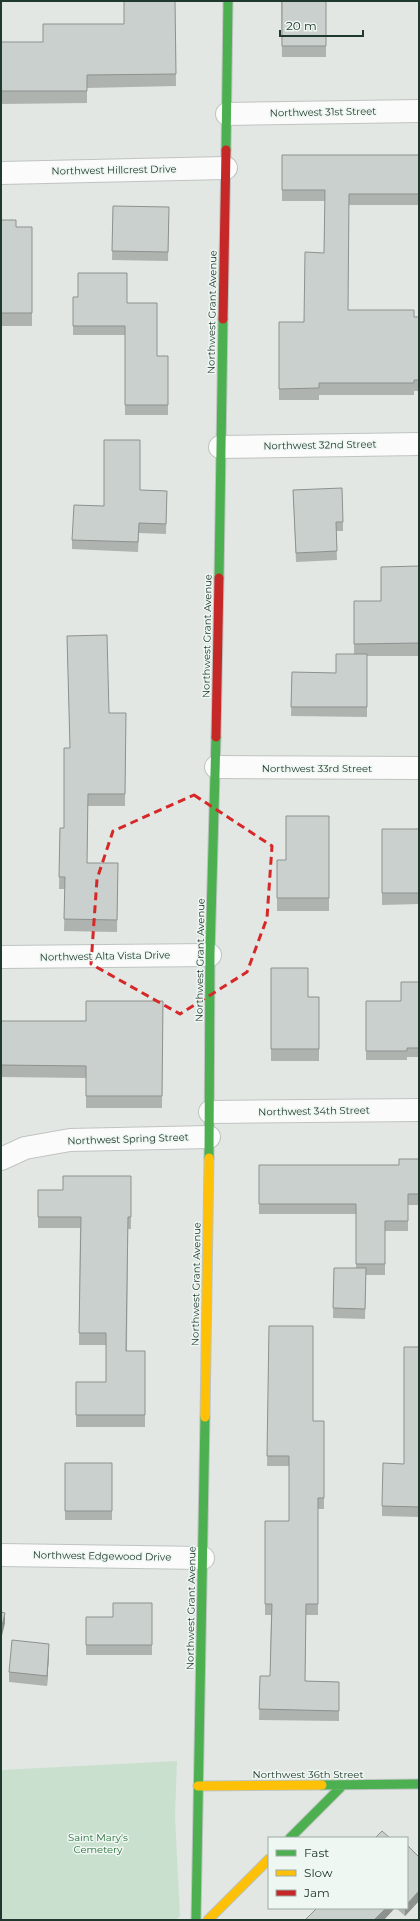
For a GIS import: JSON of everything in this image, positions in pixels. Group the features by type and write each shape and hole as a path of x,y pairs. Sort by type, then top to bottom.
{"street":[{"name":"Northwest Grant Avenue","path":"196,1920 210,1137 210,955 216,767 228,1"},
{"name":"Northwest 31st Street","path":"226,114 419,111"},
{"name":"Northwest Hillcrest Drive","path":"1,173 226,168"},
{"name":"Northwest 32nd Street","path":"220,447 419,444"},
{"name":"Northwest 33rd Street","path":"216,767 419,768"},
{"name":"Northwest Alta Vista Drive","path":"1,957 210,955"},
{"name":"Northwest 34th Street","path":"210,1112 419,1110"},
{"name":"Northwest Spring Street","path":"1,1159 25,1148 70,1140 210,1137"},
{"name":"Northwest Edgewood Drive","path":"1,1555 203,1558"},
{"name":"Northwest 36th Street","path":"198,1786 342,1786 419,1784"},
{"path":"291,1837 342,1786"},
{"path":"208,1920 268,1860"}],"highlighted area":[{"path":"194,795 272,846 267,918 247,972 180,1014 91,964 97,879 113,831"}],"green space":[{"name":"Saint Mary's Cemetery","path":"177,1761 175,1817 180,1916 176,1920 1,1920 1,1770"}],"building":[{"path":"124,1 175,1 176,74 87,75 87,91 1,91 1,42 43,42 43,24 124,24"},
{"path":"282,1 326,1 326,46 282,46"},
{"path":"282,155 419,155 419,194 349,194 348,310 414,310 414,317 419,317 419,380 414,380 414,383 319,383 319,388 279,389 279,322 304,322 305,252 324,253 325,190 282,190"},
{"path":"113,206 169,207 168,252 112,251"},
{"path":"1,220 16,220 16,227 32,227 32,313 1,313"},
{"path":"78,273 127,273 127,303 157,303 157,356 168,356 168,405 125,405 125,326 73,326 73,297 78,297"},
{"path":"104,440 140,440 140,490 167,491 166,524 139,523 138,542 72,540 74,505 104,506"},
{"path":"342,488 343,522 336,522 337,551 296,553 293,490"},
{"path":"419,566 419,643 354,644 354,601 381,601 381,567"},
{"path":"107,635 109,713 126,713 125,794 88,794 87,863 118,863 117,920 64,919 65,877 59,877 60,828 64,828 64,748 70,748 67,636"},
{"path":"336,654 367,654 367,707 291,707 292,672 336,673"},
{"path":"286,816 329,816 329,898 277,898 277,860 286,860"},
{"path":"382,829 419,829 419,893 382,893"},
{"path":"271,968 308,968 308,997 319,997 319,1049 271,1049"},
{"path":"401,982 419,982 419,1048 407,1048 407,1051 366,1051 366,1001 401,1001"},
{"path":"86,1001 163,1001 162,1096 86,1096 86,1066 1,1065 1,1021 86,1021"},
{"path":"399,1159 419,1159 419,1194 408,1194 408,1221 385,1221 385,1264 356,1264 356,1204 259,1204 259,1165 399,1165"},
{"path":"63,1176 131,1176 131,1217 128,1217 126,1351 145,1351 145,1415 76,1415 76,1382 106,1382 106,1333 79,1333 81,1217 38,1217 38,1190 63,1190"},
{"path":"334,1268 366,1268 365,1309 333,1308"},
{"path":"269,1326 313,1326 313,1421 324,1421 324,1498 318,1498 318,1604 306,1604 305,1681 339,1682 339,1711 259,1709 260,1676 270,1676 272,1604 265,1604 265,1521 289,1521 289,1456 267,1456"},
{"path":"404,1347 419,1347 419,1507 382,1506 383,1463 404,1464"},
{"path":"65,1463 112,1463 112,1511 65,1511"},
{"path":"113,1603 152,1603 152,1645 86,1645 86,1617 113,1617"},
{"path":"1,1612 5,1613 1,1630"},
{"path":"12,1640 49,1644 47,1676 9,1672"},
{"path":"382,1831 389,1837 376,1837"},
{"path":"408,1846 419,1857 419,1891 408,1903"},
{"path":"316,1909 385,1909 374,1920 305,1920"}],"traffic: fast":[{"path":"226,150 228,1"},
{"path":"219,578 223,319"},
{"path":"209,1158 210,955 216,737"},
{"path":"196,1920 205,1417"},
{"path":"322,1785 419,1784"},
{"path":"291,1837 342,1786"}],"traffic: slow":[{"path":"205,1417 209,1158"},
{"path":"198,1786 322,1785"},
{"path":"208,1920 268,1860"}],"traffic: jam":[{"path":"223,319 226,150"},
{"path":"216,737 219,578"}]}
